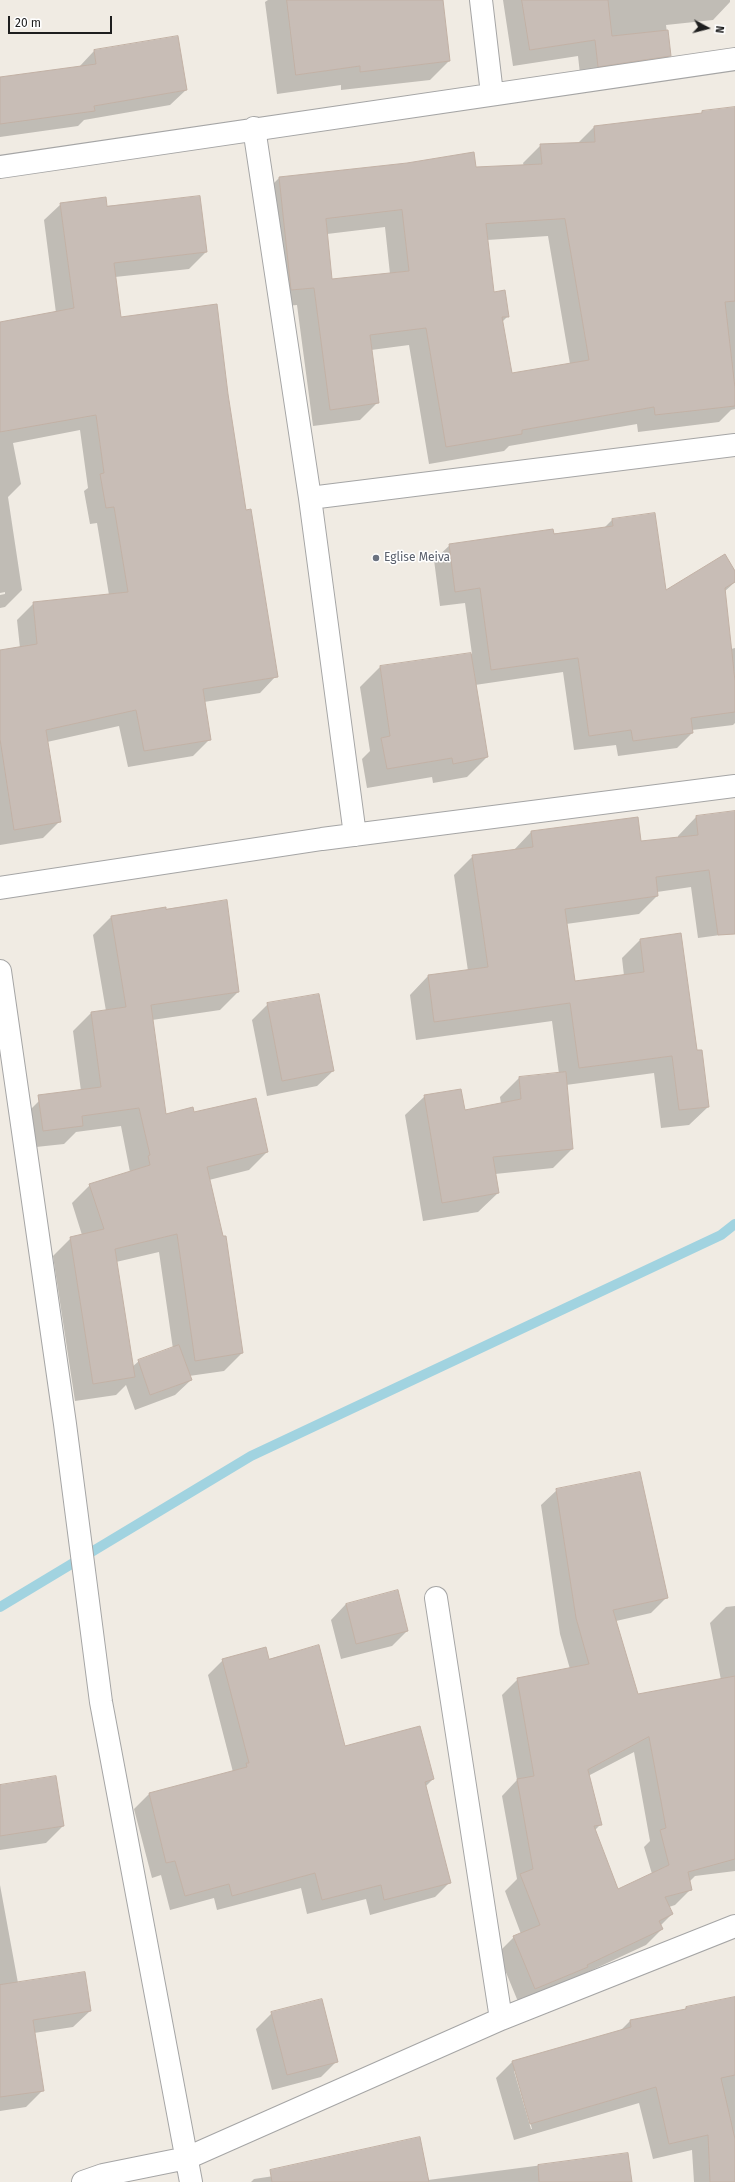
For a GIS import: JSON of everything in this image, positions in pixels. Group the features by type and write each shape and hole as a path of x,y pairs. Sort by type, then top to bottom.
{"street":[{"path":"481,0 492,94"},
{"path":"0,167 254,128 735,59"},
{"path":"254,128 310,498 355,835"},
{"path":"310,498 735,445"},
{"path":"0,888 355,835 735,786"},
{"path":"0,971 64,1424 101,1702 188,2158 191,2182"},
{"path":"436,1598 501,2019"},
{"path":"83,2182 103,2175 188,2158 501,2019 735,1926"}],"building":[{"path":"287,0 443,0 450,61 360,72 360,66 296,75"},
{"path":"522,0 608,0 612,36 668,30 671,56 598,67 595,40 530,50"},
{"path":"178,36 187,90 94,106 95,111 0,124 0,77 96,64 94,50"},
{"path":"735,107 735,301 725,302 735,388 735,406 655,415 654,407 522,430 522,434 446,447 426,328 370,335 379,403 330,410 314,288 291,290 279,177 407,163 474,152 476,167 542,164 540,144 595,142 594,126 702,113 702,111","holes":["402,210 409,271 332,279 326,219","565,219 589,360 512,373 502,317 509,317 505,290 494,292 486,224"]},
{"path":"200,196 207,252 114,263 121,317 217,304 228,394 246,510 251,509 278,677 203,689 211,740 144,751 136,710 46,730 61,822 14,830 0,739 0,650 37,644 33,602 128,592 114,507 106,508 100,474 104,473 96,415 0,432 0,322 74,308 60,203 106,197 107,206"},
{"path":"655,513 666,590 725,554 735,571 735,582 725,588 735,681 735,712 691,718 693,733 633,741 631,730 589,736 578,658 491,670 480,588 455,592 449,544 553,529 554,534 613,526 612,519"},
{"path":"471,653 488,757 453,764 452,758 387,769 381,738 390,736 380,666"},
{"path":"735,811 735,934 718,935 709,870 656,877 658,896 565,909 575,981 644,972 640,939 681,933 697,1050 702,1050 709,1107 679,1110 672,1056 579,1068 570,1003 434,1022 428,975 488,967 472,855 533,847 531,831 638,817 641,841 698,835 696,816"},
{"path":"227,900 239,992 151,1005 166,1114 193,1107 194,1112 256,1098 268,1152 207,1167 223,1236 226,1236 243,1353 195,1361 177,1234 115,1249 135,1377 93,1384 70,1237 104,1229 89,1184 150,1165 148,1156 150,1155 139,1108 82,1116 83,1126 43,1131 38,1095 101,1087 91,1012 126,1007 111,916 166,907 166,909"},
{"path":"319,994 334,1071 282,1081 267,1003"},
{"path":"566,1072 573,1149 493,1157 499,1193 442,1203 424,1095 461,1089 465,1110 521,1099 519,1077"},
{"path":"179,1345 192,1380 150,1395 138,1360"},
{"path":"640,1472 668,1598 613,1610 638,1694 735,1676 735,1859 688,1872 692,1890 665,1897 673,1914 659,1921 663,1929 587,1965 588,1967 535,1989 513,1936 540,1925 520,1874 533,1869 517,1779 534,1776 517,1678 589,1664 576,1618 556,1489","holes":["649,1737 666,1828 660,1830 669,1865 618,1889 594,1826 602,1825 588,1770"]},
{"path":"398,1590 408,1631 356,1644 346,1604"},
{"path":"319,1645 345,1746 420,1726 434,1779 425,1782 451,1883 384,1900 381,1885 322,1900 315,1873 232,1896 229,1884 185,1896 175,1861 166,1863 149,1793 247,1767 246,1763 249,1763 222,1659 266,1647 269,1659"},
{"path":"56,1776 64,1826 0,1836 0,1785"},
{"path":"85,1972 91,2011 33,2020 44,2091 0,2097 0,1985"},
{"path":"735,1997 735,2075 721,2078 735,2139 735,2182 710,2182 708,2135 669,2144 656,2087 530,2124 512,2061 631,2027 630,2020 686,2009 686,2007"},
{"path":"322,1999 338,2062 287,2075 271,2012"},
{"path":"420,2137 429,2182 272,2182 270,2170"},
{"path":"628,2153 632,2182 539,2182 538,2165"}],"waterway":[{"path":"0,1607 251,1456 721,1235 735,1224"}],"place":[{"name":"Eglise Meiva","path":"376,558"}]}
